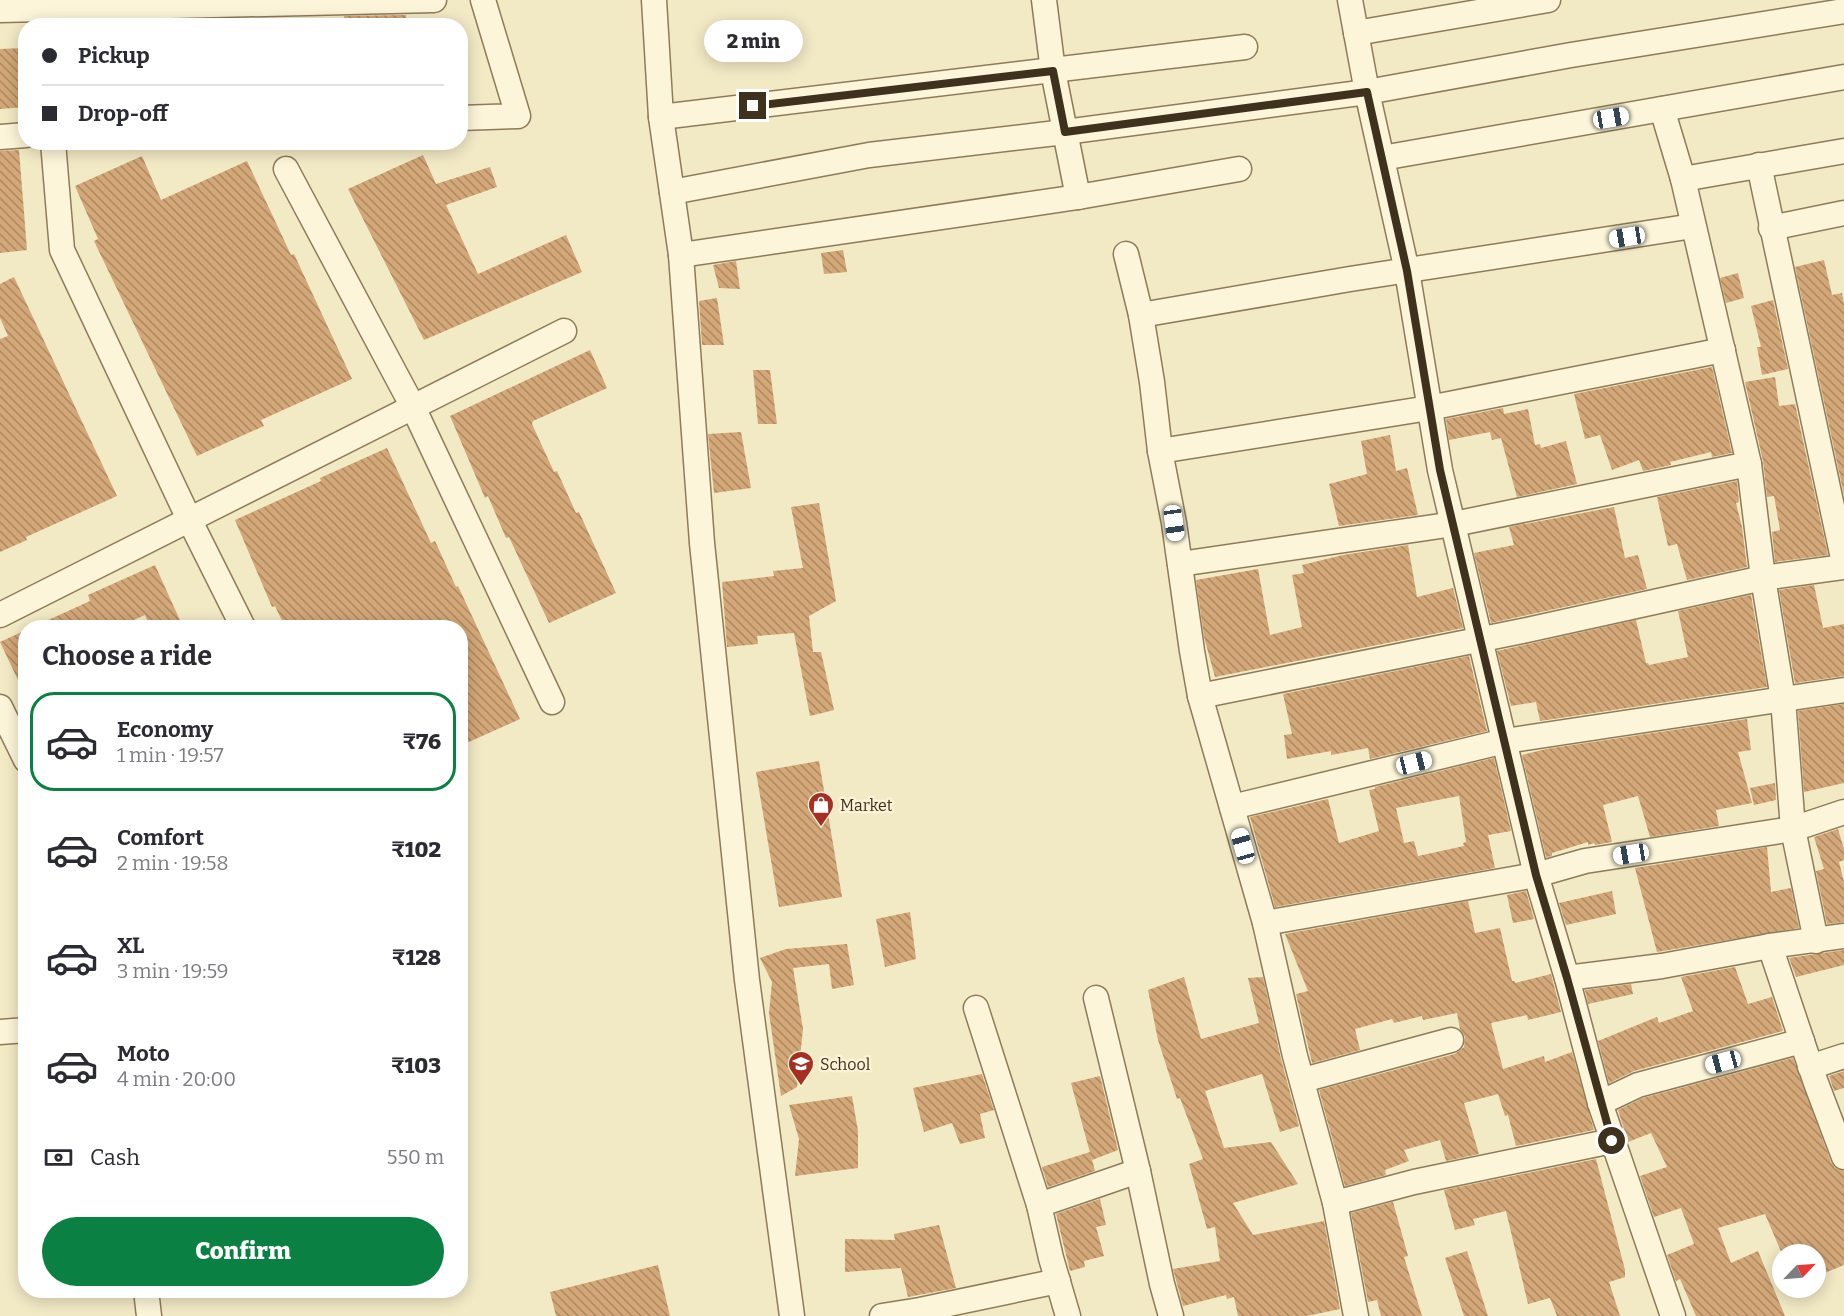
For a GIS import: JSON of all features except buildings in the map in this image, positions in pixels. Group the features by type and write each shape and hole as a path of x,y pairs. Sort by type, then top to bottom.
{"street":[{"path":"0,10 41,11 434,0"},
{"path":"468,118 518,116 483,0"},
{"path":"654,0 661,117 681,255 702,543 743,944 792,1316"},
{"path":"1044,0 1053,71 1078,197"},
{"path":"1350,0 1367,92 1407,271 1440,470 1455,524 1536,875 1567,978 1600,1103 1673,1316"},
{"path":"1356,33 1548,0"},
{"path":"672,192 869,155 1367,92 1583,53 1844,11"},
{"path":"661,117 1245,47"},
{"path":"1382,158 1844,77"},
{"path":"1662,109 1683,179 1749,464 1783,699 1793,829 1816,941"},
{"path":"0,137 18,136"},
{"path":"53,150 62,250 189,519 240,620"},
{"path":"1683,179 1844,151"},
{"path":"1200,696 1481,640 1764,578 1844,565 1759,165"},
{"path":"286,169 413,407 552,702"},
{"path":"681,255 1078,197 1239,169"},
{"path":"1771,228 1844,213"},
{"path":"1141,315 1350,279 1693,226"},
{"path":"1126,254 1141,315 1160,451 1174,523 1200,696 1265,923 1295,1056 1335,1203 1356,1316"},
{"path":"0,615 564,331"},
{"path":"1160,451 1429,408 1723,350"},
{"path":"1180,564 1455,524 1749,464"},
{"path":"1232,807 1505,741 1844,690"},
{"path":"0,707 18,744"},
{"path":"1265,923 1536,875 1585,861 1793,829 1844,812"},
{"path":"1567,978 1662,966 1770,946 1844,936"},
{"path":"1770,946 1810,1067 1844,1157"},
{"path":"1096,998 1171,1316"},
{"path":"976,1008 1039,1205 1068,1316"},
{"path":"0,1032 18,1031"},
{"path":"1303,1080 1451,1040"},
{"path":"1600,1103 1638,1085 1802,1041"},
{"path":"1810,1067 1844,1056"},
{"path":"1335,1203 1414,1182 1612,1141"},
{"path":"1039,1205 1138,1171"},
{"path":"882,1316 921,1313 1058,1281"},
{"path":"147,1298 149,1316"}],"place":[{"name":"Market","path":"821,828"},
{"name":"School","path":"801,1087"}],"route":[{"path":"753,106 1053,71 1065,132 1367,92 1407,271 1440,470 1455,524 1536,875 1612,1141"}]}
